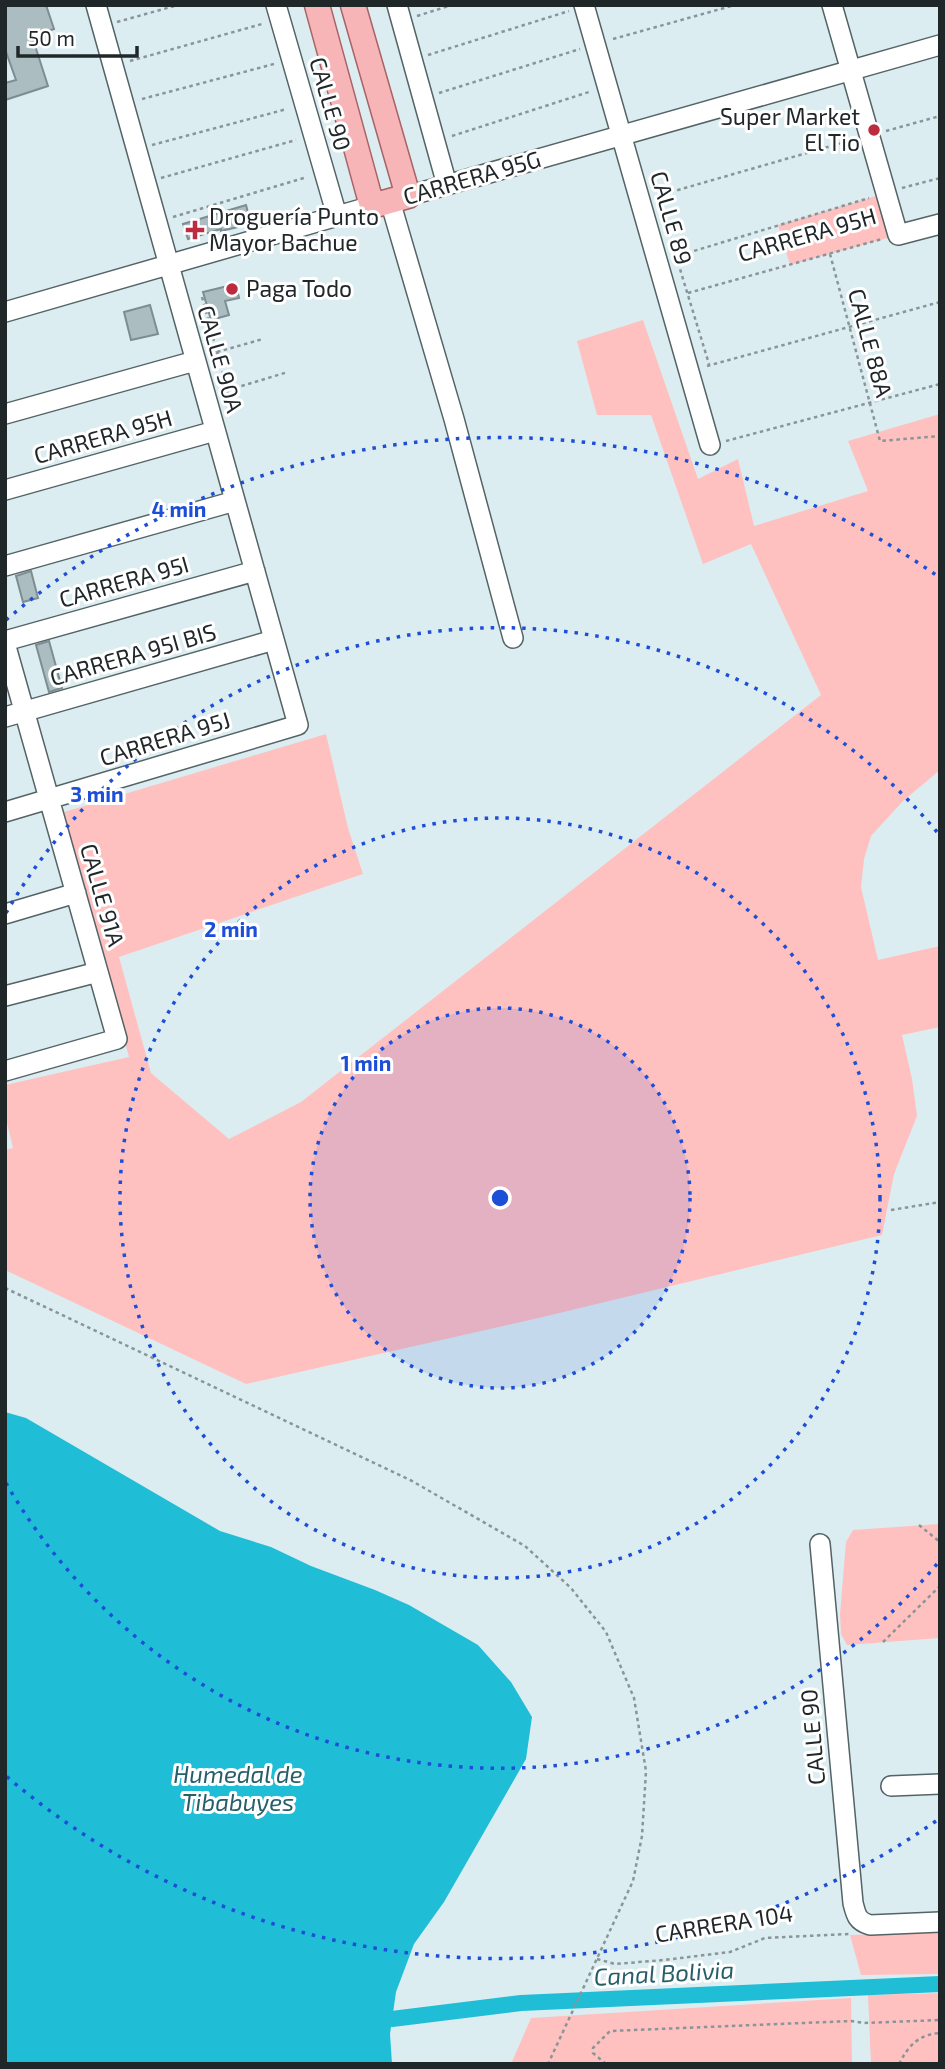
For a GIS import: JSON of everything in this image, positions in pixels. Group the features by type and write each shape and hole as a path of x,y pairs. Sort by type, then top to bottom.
{"main road":[{"path":"317,5 390,201"},
{"path":"353,5 390,201"}],"street":[{"name":"CALLE 90A","path":"96,5 298,725"},
{"name":"CALLE 90","path":"276,5 337,216"},
{"path":"397,5 447,185"},
{"path":"832,5 898,234"},
{"name":"CALLE 89","path":"584,6 640,201 667,259 689,371 710,445"},
{"name":"CARRERA 95G","path":"5,312 940,45"},
{"path":"390,201 454,419 513,638"},
{"name":"CARRERA 95H","path":"898,234 940,224"},
{"path":"5,414 195,361"},
{"name":"CARRERA 95H","path":"5,490 215,431"},
{"path":"5,566 235,501"},
{"name":"CARRERA 95I","path":"5,642 255,571"},
{"name":"CARRERA 95I BIS","path":"5,717 274,640"},
{"name":"CALLE 91A","path":"5,642 117,1040 5,1071"},
{"name":"CARRERA 95J","path":"5,813 298,725"},
{"path":"5,914 76,893"},
{"path":"5,996 98,972"},
{"name":"CALLE 90","path":"820,1544 853,1903 856,1916 861,1922"},
{"path":"891,1786 940,1784"},
{"path":"861,1922 870,1925 940,1922"}],"path":[{"path":"102,26 178,5"},
{"path":"414,17 452,5"},
{"path":"436,94 595,44 734,5"},
{"path":"425,56 584,6"},
{"path":"113,65 266,23"},
{"path":"123,104 278,63"},
{"path":"449,137 607,86"},
{"path":"136,149 291,108"},
{"path":"640,201 940,116"},
{"path":"145,183 300,138"},
{"path":"156,222 311,176"},
{"path":"709,365 688,293 667,259 940,178"},
{"name":"CARRERA 95H","path":"688,293 898,234"},
{"name":"CALLE 88A","path":"830,254 880,441 940,436"},
{"path":"202,297 232,407"},
{"path":"689,371 940,302"},
{"path":"217,352 263,339"},
{"path":"228,390 288,372"},
{"path":"710,445 940,384"},
{"path":"891,1210 940,1202"},
{"path":"5,1288 412,1481 525,1546 571,1588 606,1632 634,1698 646,1771 642,1836 633,1881 548,2064"},
{"path":"919,1525 940,1542"},
{"path":"883,1642 940,1586"},
{"name":"CARRERA 104","path":"597,1958 615,1964 730,1952 765,1938 850,1934 861,1922"},
{"path":"606,2064 593,2053 593,2048 610,2031 940,2020"},
{"path":"899,2064 906,2050 917,2040 931,2033 940,2033"}],"shaded area":[{"path":"886,193 898,235 790,265 778,225"},
{"path":"643,320 698,479 738,459 754,526 868,491 848,441 940,414 940,770 903,801 871,836 864,859 861,887 878,960 940,946 940,1027 902,1035 917,1116 894,1174 882,1235 543,1317 246,1384 5,1270 5,1150 13,1148 5,1115 5,1085 129,1057 64,812 326,734 348,828 363,874 119,957 151,1073 229,1139 301,1102 821,695 751,544 703,564 651,415 597,415 577,341"},
{"path":"940,1524 940,1638 847,1645 841,1634 840,1614 846,1542 853,1530"},
{"path":"940,1932 940,1974 861,1975 850,1935"},
{"path":"940,1993 940,2064 871,2064 868,1995"},
{"path":"851,1998 852,2064 511,2064 531,2018"}],"water":[{"name":"Humedal de Tibabuyes","path":"5,1412 26,1418 220,1531 271,1547 409,1605 478,1645 511,1682 532,1717 526,1759 444,1902 414,1944 396,1992 390,2034 392,2064 5,2064"}],"building":[{"path":"5,5 46,5 54,29 32,36 48,86 5,100 5,83 16,80 5,49"},
{"path":"246,205 251,224 188,239 183,224"},
{"path":"236,284 239,298 225,301 229,315 211,320 203,292"},
{"path":"150,305 158,334 131,340 124,312"},
{"path":"31,571 38,598 23,602 16,576"},
{"path":"49,641 62,688 49,692 36,645"}],"waterway":[{"name":"Canal Bolivia","path":"392,2019 521,2003 940,1984"}],"place":[{"name":"Super Market El Tio","path":"874,130"},
{"name":"Droguería Punto Mayor Bachue","path":"195,230"},
{"name":"Paga Todo","path":"232,289"}]}
